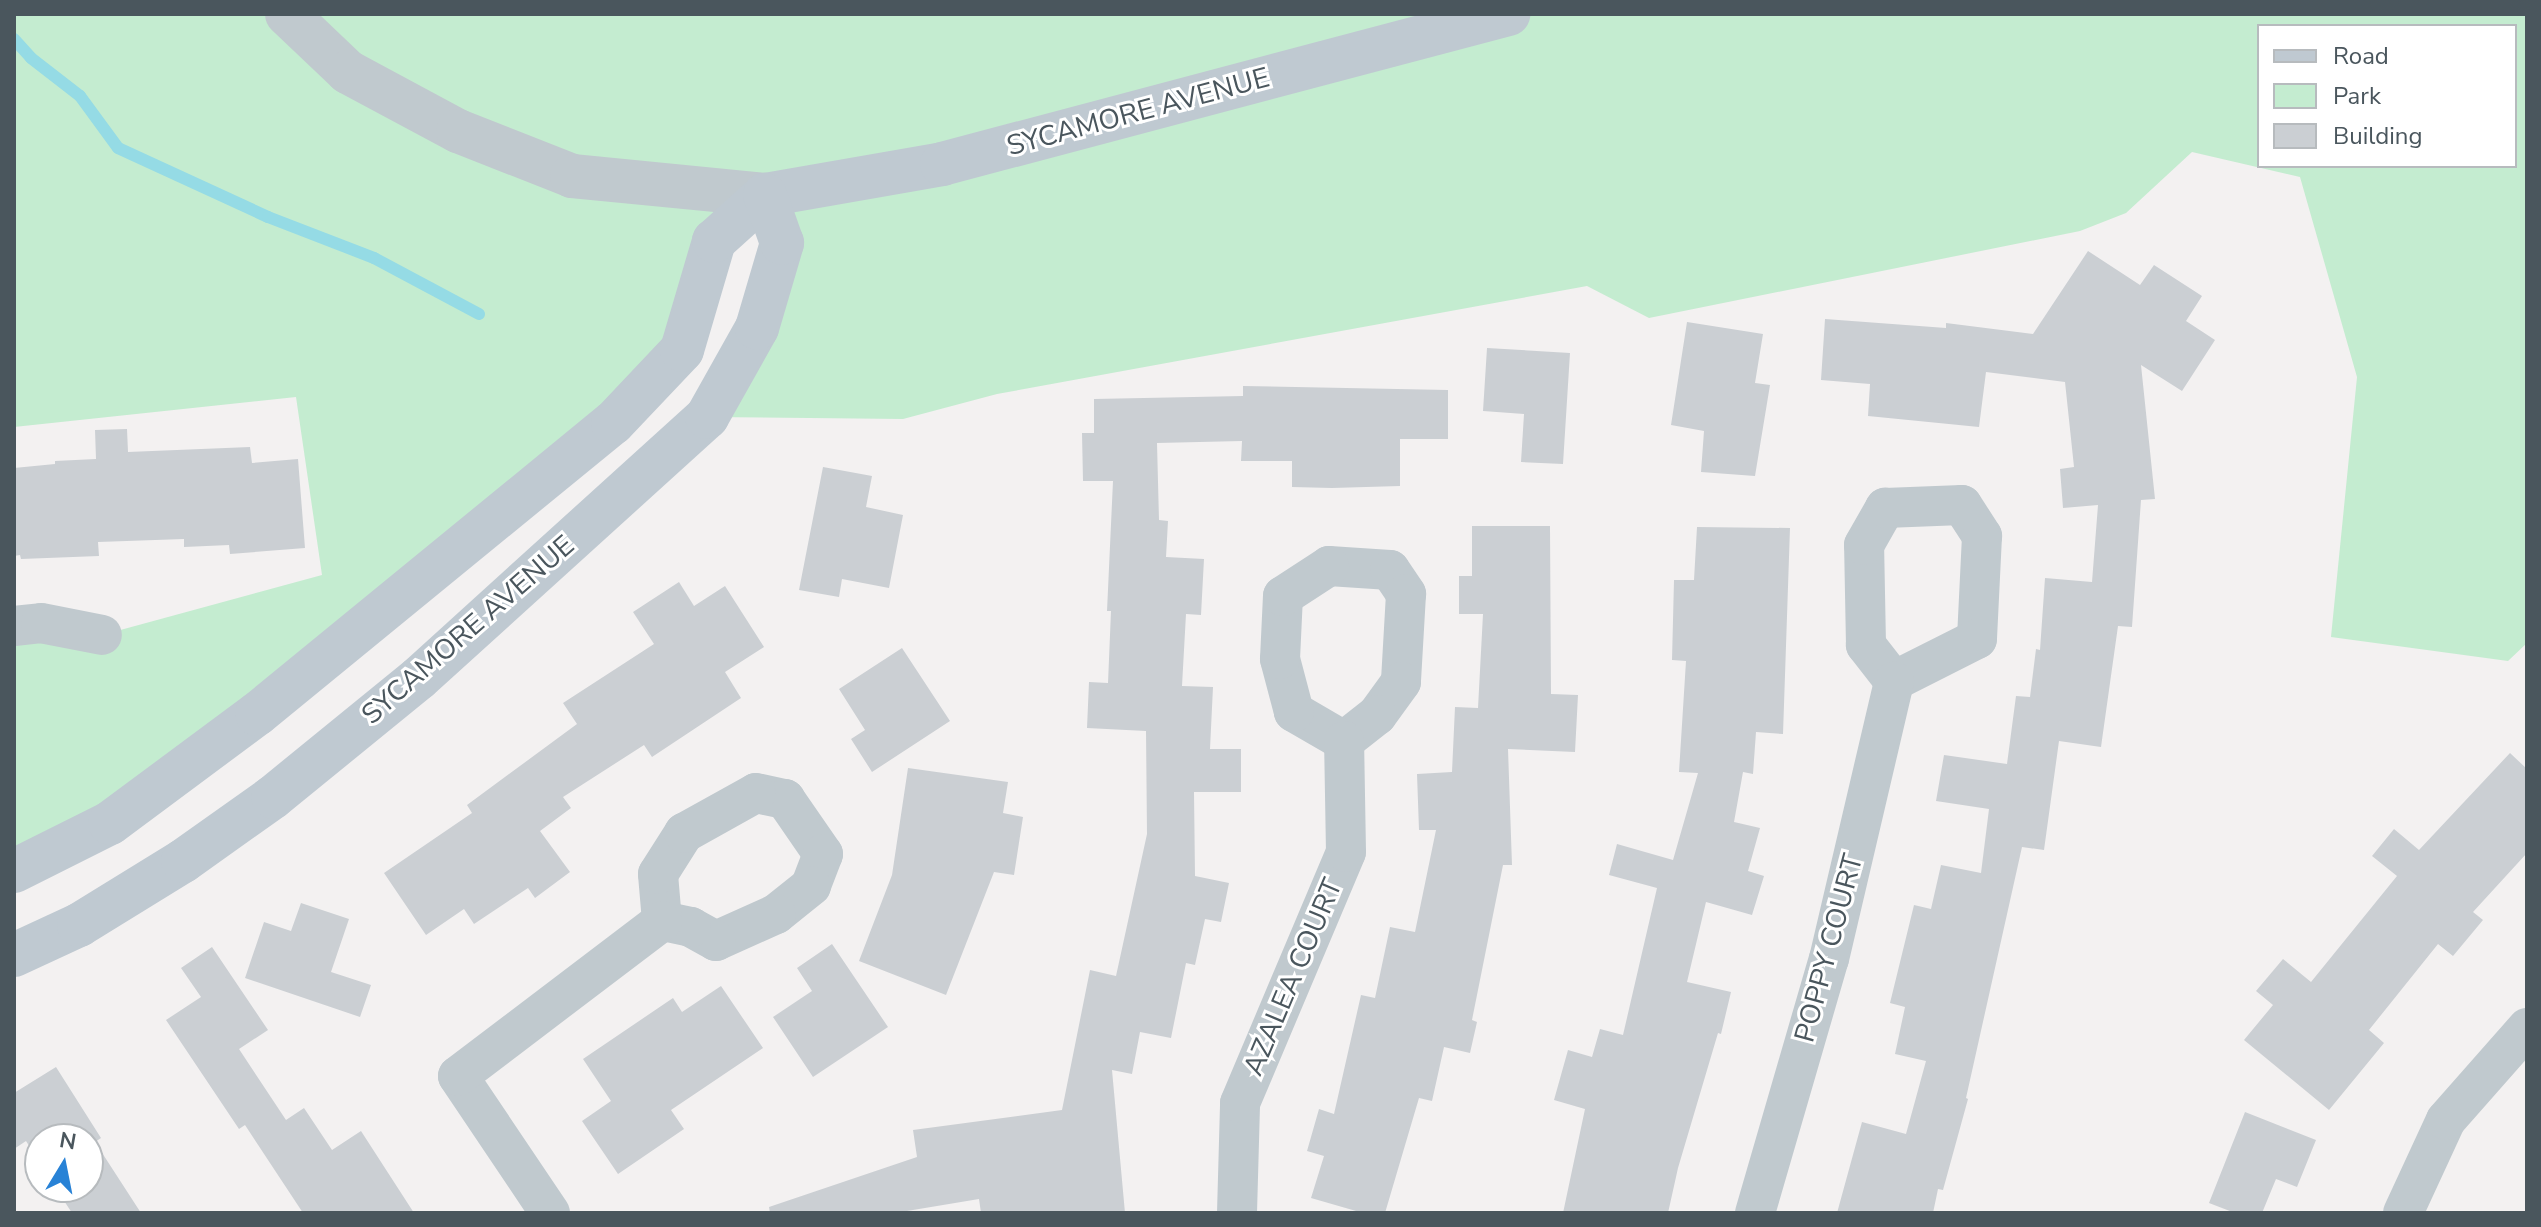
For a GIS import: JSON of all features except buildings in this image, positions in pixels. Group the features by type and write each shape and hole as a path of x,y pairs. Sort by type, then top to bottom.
{"main road":[{"name":"SYCAMORE AVENUE","path":"14,955 79,925 170,869 273,797 419,678 707,417 757,328 782,243 765,195 942,164 1508,14"},
{"path":"14,871 110,823 257,714 613,423 682,350 714,241 765,195"}],"street":[{"path":"287,14 348,72 458,131 572,176 765,195"},
{"path":"14,626 41,623 102,635"},
{"name":"POPPY COURT","path":"1755,1213 1829,959 1894,681"},
{"name":"AZALEA COURT","path":"1237,1213 1240,1103 1346,852 1344,741"},
{"path":"550,1213 458,1076 662,921"},
{"path":"2403,1213 2446,1120 2527,1028"}],"green space":[{"path":"14,14 2527,14 2527,643 2508,661 2331,637 2357,377 2300,177 2261,168 2517,168 2517,24 2257,24 2257,167 2192,152 2126,213 2080,231 1649,318 1587,286 997,394 903,419 707,417 757,328 765,196 714,241 682,350 613,423 18,869 14,835 14,626 102,635 322,575 296,397 14,427"}],"waterway":[{"path":"14,39 31,58 80,96 118,148 268,217 374,258 479,314"}]}
